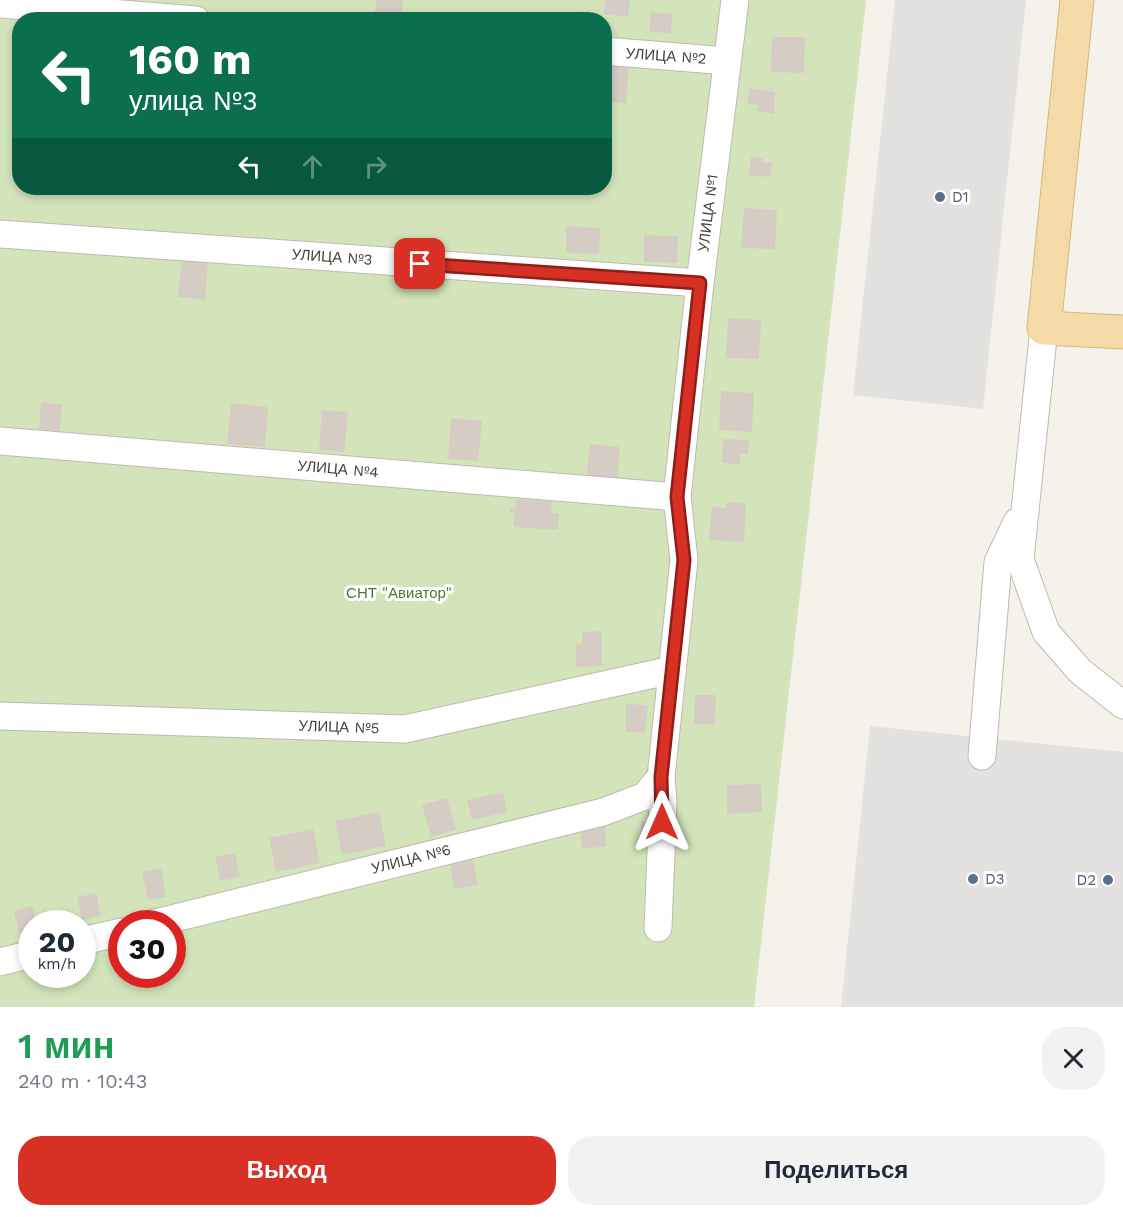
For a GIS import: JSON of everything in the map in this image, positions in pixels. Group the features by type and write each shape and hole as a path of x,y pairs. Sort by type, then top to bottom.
{"main road":[{"path":"1077,0 1044,328 1123,332"}],"street":[{"name":"УЛИЦА №1","path":"658,928 663,801 661,777 684,560 677,497 700,283 735,0"},
{"path":"0,4 98,12"},
{"name":"УЛИЦА №2","path":"612,52 727,61"},
{"name":"УЛИЦА №3","path":"0,234 700,283"},
{"path":"1044,328 1020,559 1046,632 1080,671 1123,705"},
{"name":"УЛИЦА №4","path":"0,441 677,497"},
{"path":"982,756 999,562 1026,502"},
{"name":"УЛИЦА №5","path":"0,716 405,729 672,670"},
{"name":"УЛИЦА №6","path":"186,916 603,812 645,796 661,777"},
{"path":"0,962 18,958"}],"green space":[{"name":"СНТ \"Авиатор\"","path":"0,0 866,0 754,1007 0,1007"}],"shaded area":[{"name":"D1","path":"895,0 1026,0 983,409 853,395"},
{"name":"D3","path":"870,726 1123,752 1123,1007 841,1007"}],"building":[{"path":"376,0 403,0 401,12 375,12"},
{"path":"605,0 630,0 628,17 604,12"},
{"path":"651,12 672,14 671,33 649,32"},
{"path":"772,37 805,37 804,73 771,72"},
{"path":"612,65 629,65 626,104 612,102"},
{"path":"750,88 775,92 774,114 757,111 758,105 747,103"},
{"path":"751,157 763,158 762,162 772,163 770,177 749,175"},
{"path":"744,208 777,210 775,249 741,248"},
{"path":"566,226 600,228 599,254 566,253"},
{"path":"644,235 678,236 677,263 644,262"},
{"path":"182,258 208,261 205,300 178,297"},
{"path":"728,318 761,320 759,359 726,358"},
{"path":"721,391 754,393 752,432 719,430"},
{"path":"41,403 62,404 60,431 39,429"},
{"path":"231,403 268,407 265,447 227,444"},
{"path":"322,410 348,412 344,452 319,450"},
{"path":"451,418 482,421 478,461 448,459"},
{"path":"723,439 749,440 748,454 740,454 740,464 722,463"},
{"path":"590,444 620,447 617,483 586,481"},
{"path":"516,499 552,501 551,513 559,514 558,530 514,527 514,513 510,513 510,508 515,508"},
{"path":"727,502 746,503 744,542 709,540 712,507 726,508"},
{"path":"602,631 602,666 576,667 576,645 582,644 582,632"},
{"path":"695,695 716,695 715,724 694,724"},
{"path":"626,704 648,705 645,733 626,732"},
{"path":"761,784 762,812 727,814 727,785"},
{"path":"503,792 507,812 472,820 467,800"},
{"path":"447,798 456,830 431,837 422,805"},
{"path":"379,812 386,846 342,855 335,821"},
{"path":"659,820 660,842 641,842 641,821"},
{"path":"605,825 606,847 582,848 581,828"},
{"path":"313,829 320,863 276,872 269,838"},
{"path":"471,852 478,885 454,889 449,857"},
{"path":"235,853 240,877 220,881 215,857"},
{"path":"161,868 166,897 148,900 142,872"},
{"path":"96,893 101,916 96,917 96,910 80,910 77,897"},
{"path":"33,906 34,910 18,910 18,929 14,911"}],"place":[{"name":"D1","path":"940,197"},
{"name":"D3","path":"973,879"},
{"name":"D2","path":"1108,880"}],"route":[{"path":"420,264 700,283 677,497 684,560 661,777 662,822"}]}
